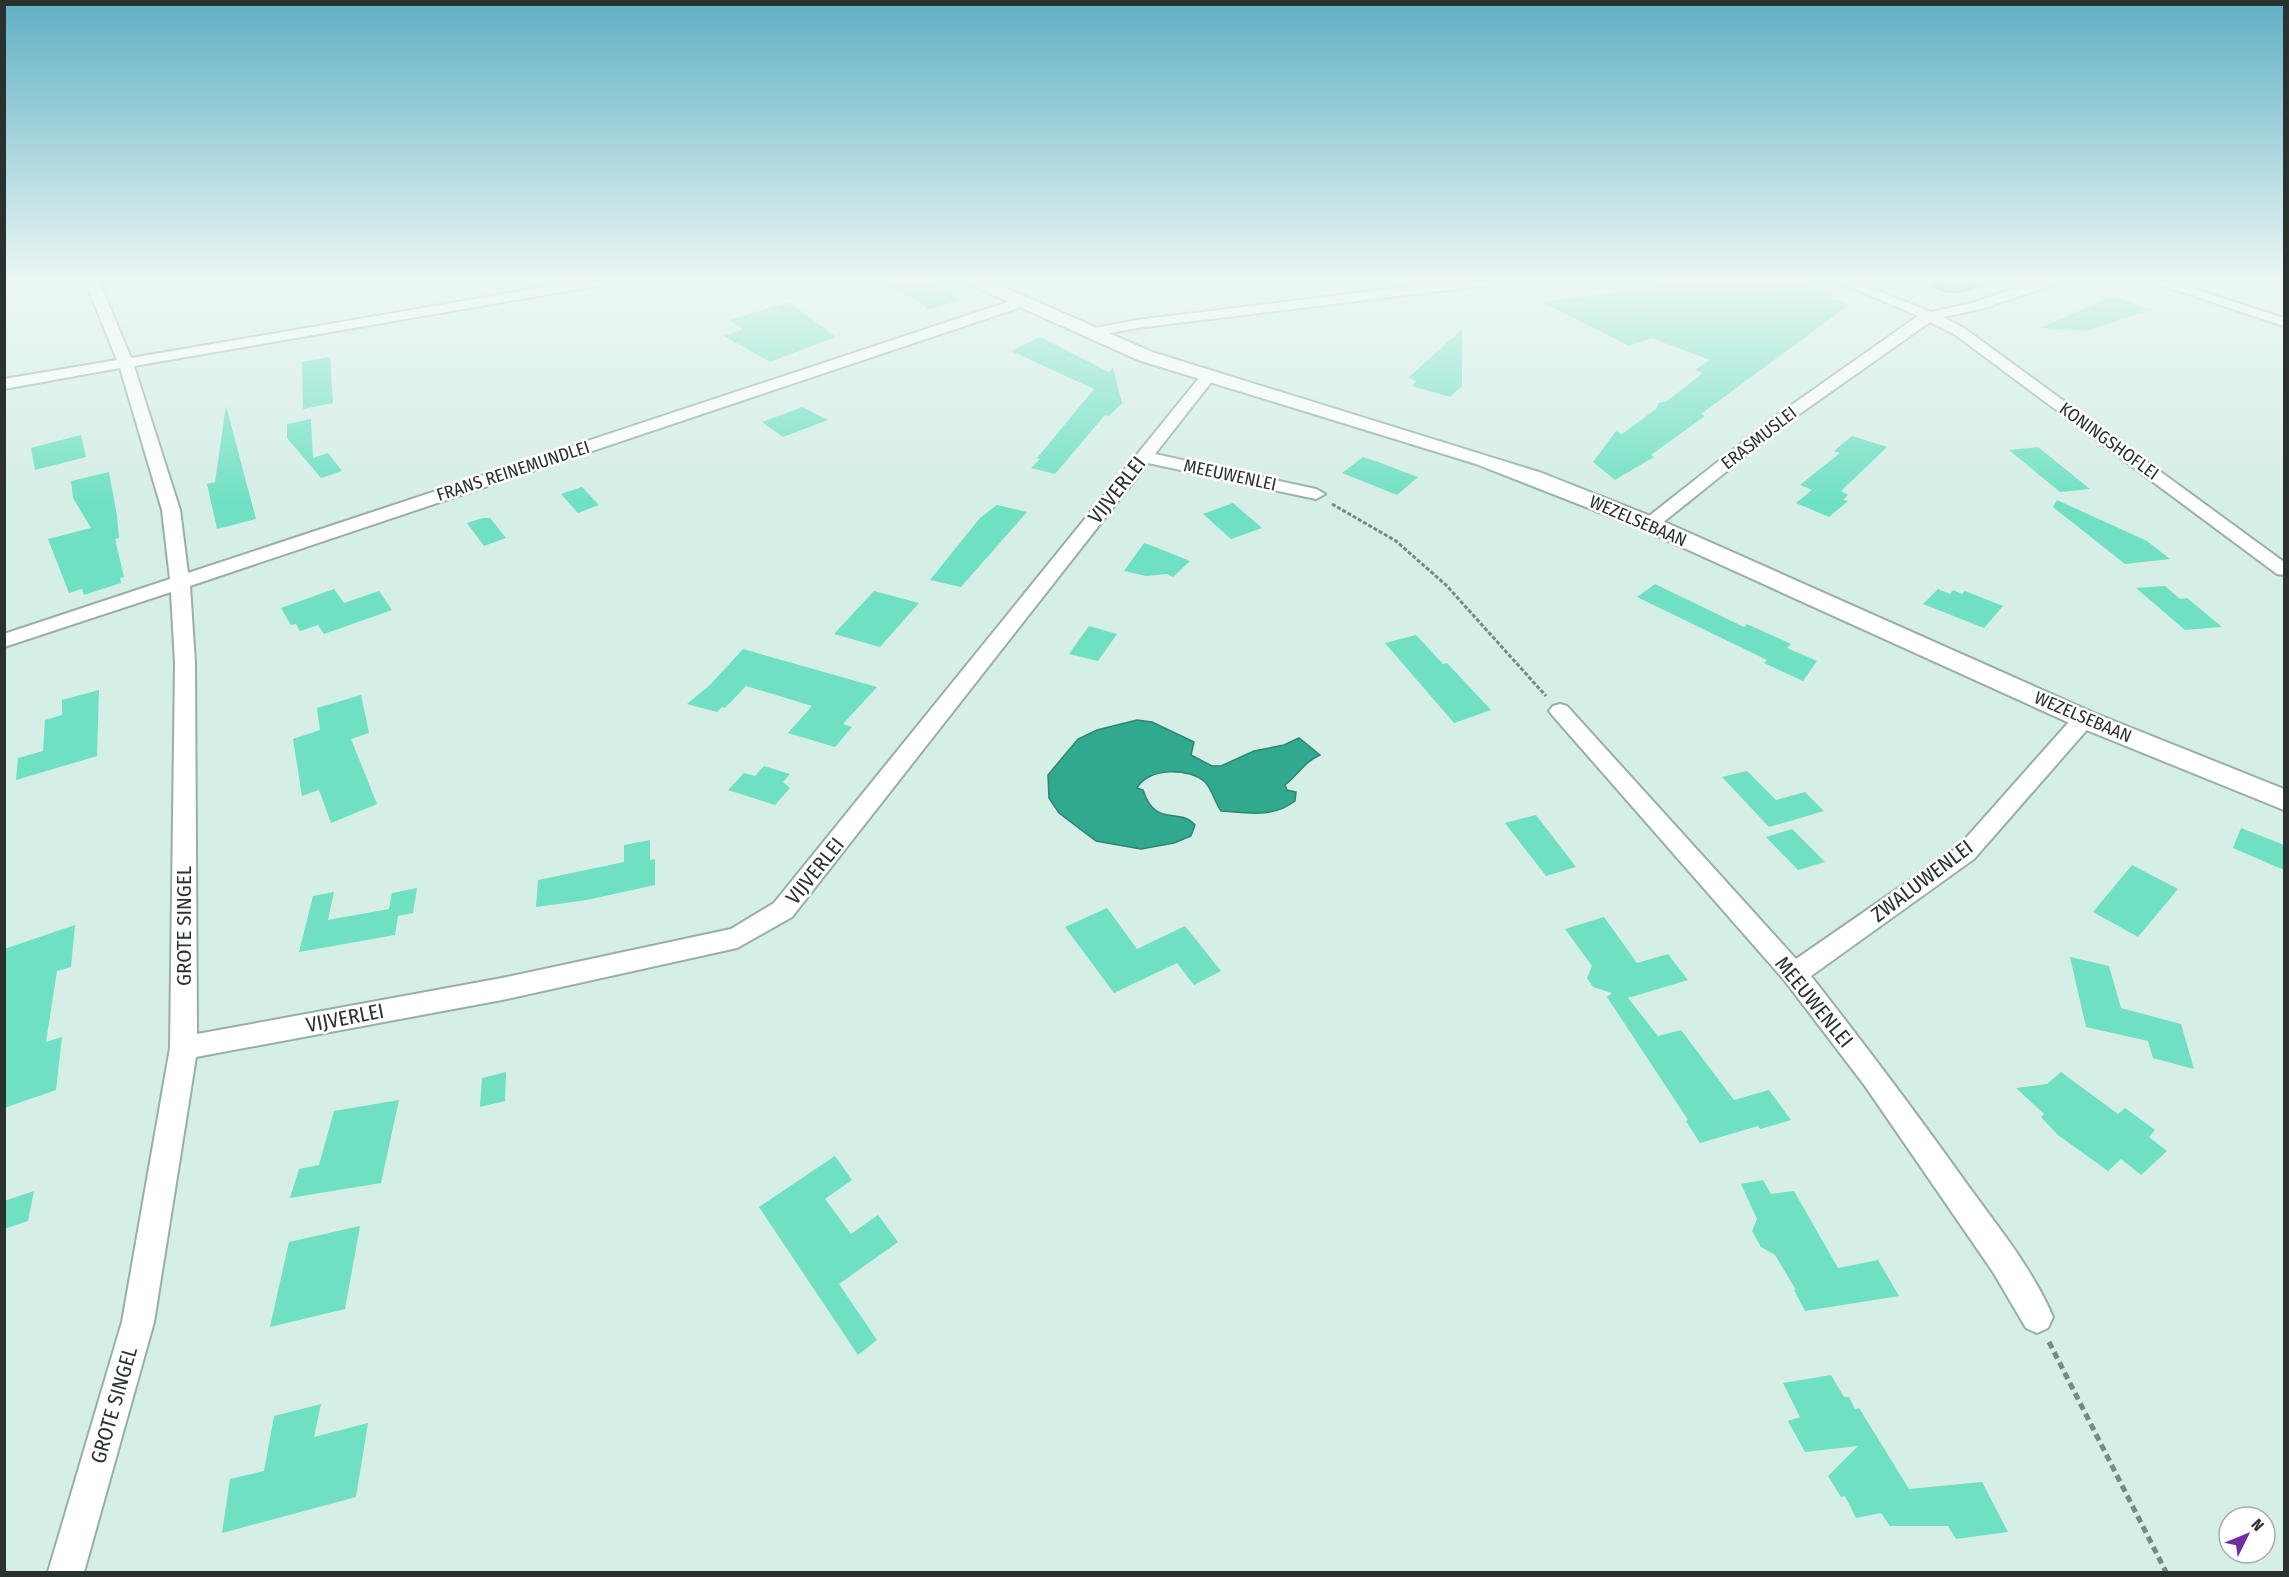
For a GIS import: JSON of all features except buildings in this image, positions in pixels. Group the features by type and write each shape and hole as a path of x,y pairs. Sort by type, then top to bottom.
{"street":[{"name":"GROTE SINGEL","path":"66,1572 138,1322 184,1048 185,663 180,582 171,510 155,451 123,355"},
{"path":"4,384 175,355"},
{"name":"FRANS REINEMUNDLEI","path":"4,641 864,355"},
{"name":"WEZELSEBAAN","path":"1149,355 1208,376 1483,460 1650,524 2084,719 2284,800"},
{"name":"ERASMUSLEI","path":"1650,524 1782,419 1871,355"},
{"name":"KONINGSHOFLEI","path":"1991,355 2284,570"},
{"name":"VIJVERLEI","path":"184,1048 502,989 737,938 783,910 1208,376"},
{"name":"MEEUWENLEI","path":"1143,457 1316,494"},
{"name":"MEEUWENLEI","path":"1560,711 1794,974 1875,1078 2004,1262 2037,1317"},
{"name":"ZWALUWENLEI","path":"1794,974 1966,853 2084,719"}],"path":[{"path":"1316,494 1396,541 1438,578 1560,711"},
{"path":"2037,1317 2166,1572"}],"shaded area":[{"path":"1137,720 1152,722 1194,742 1191,755 1212,766 1221,766 1254,751 1284,745 1299,738 1320,755 1310,761 1285,785 1287,790 1296,792 1295,801 1269,812 1221,811 1205,782 1190,774 1170,772 1150,776 1137,788 1143,790 1154,809 1168,815 1182,817 1195,825 1191,836 1174,843 1141,849 1096,841 1059,813 1049,798 1048,775 1078,739 1097,730"}]}
